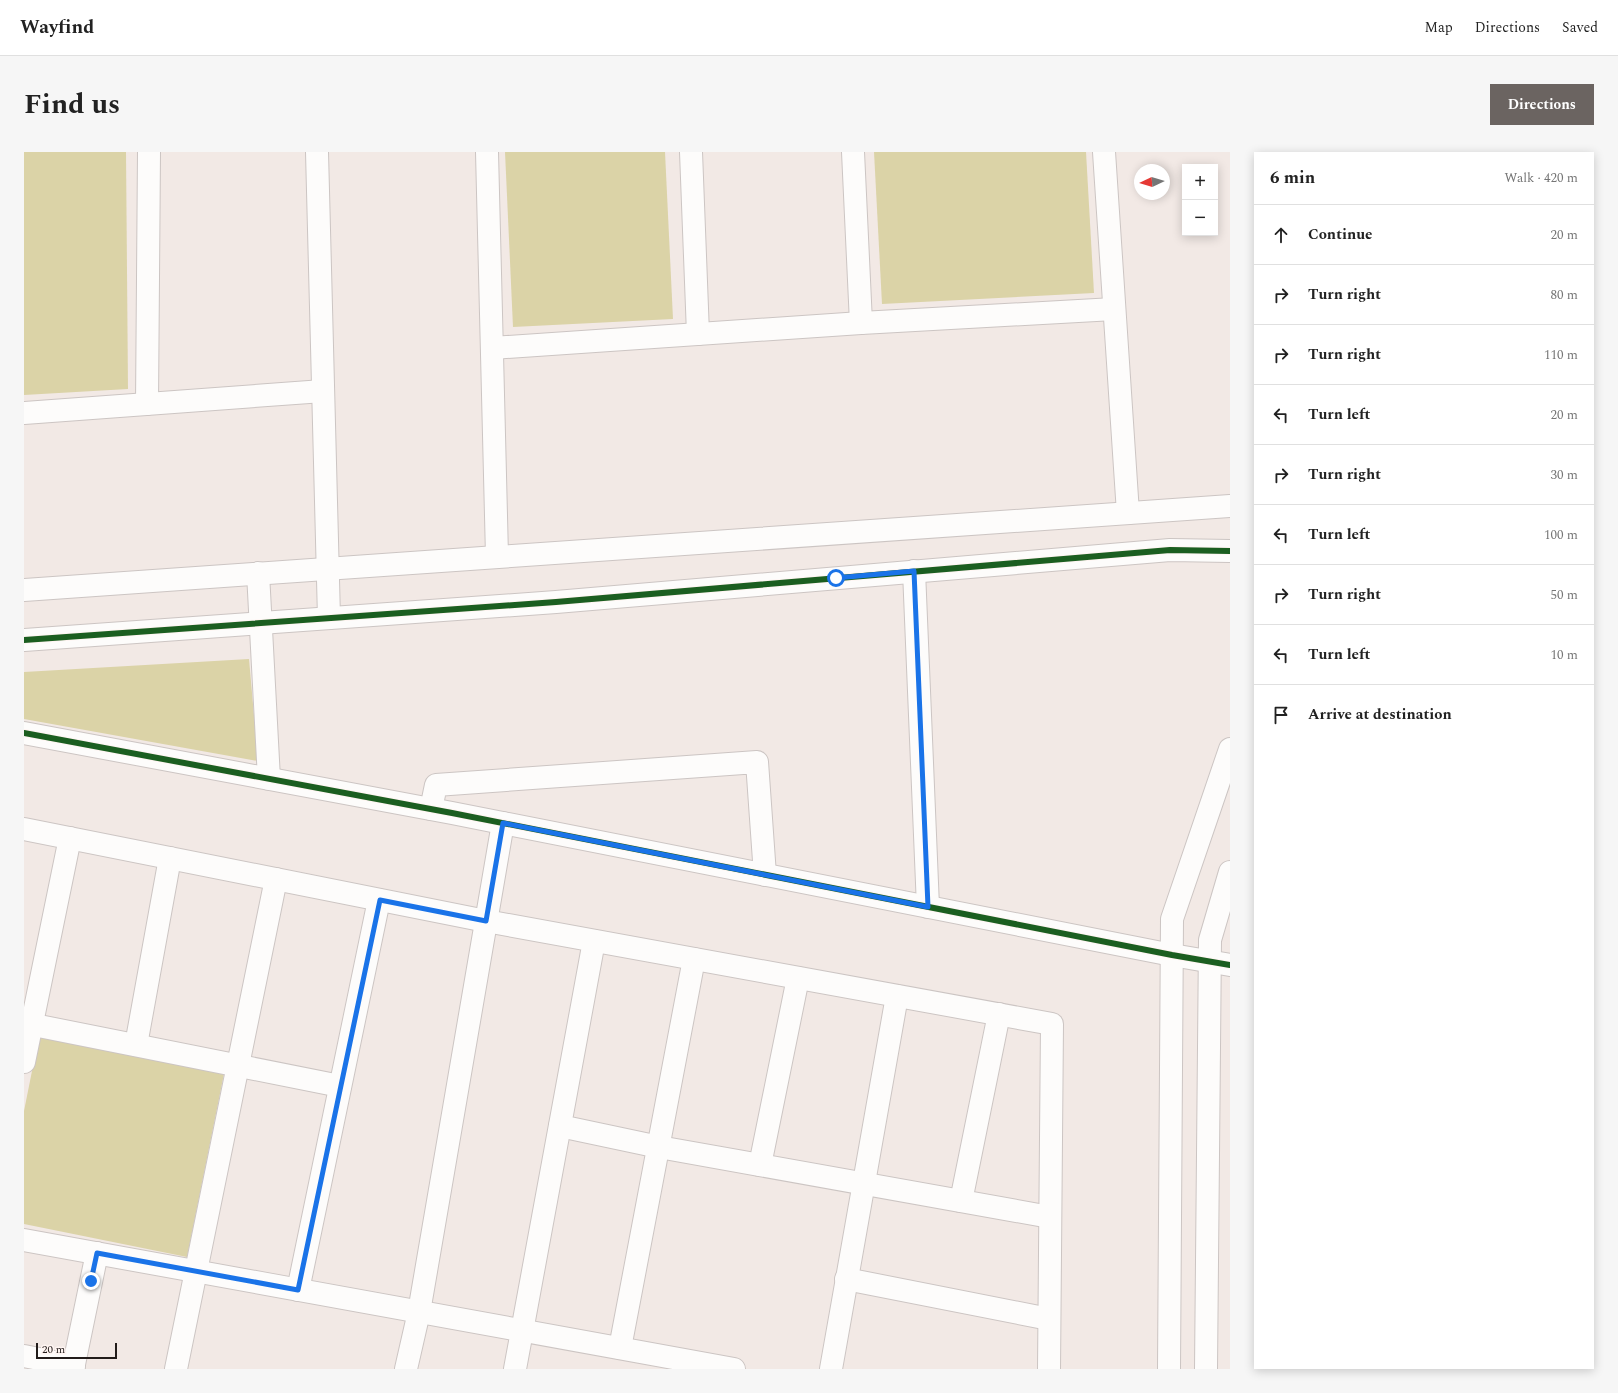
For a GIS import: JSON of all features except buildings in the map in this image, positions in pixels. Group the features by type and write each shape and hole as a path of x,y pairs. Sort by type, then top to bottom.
{"street":[{"path":"147,404 149,152"},
{"path":"316,152 329,618"},
{"path":"487,152 497,556"},
{"path":"691,152 698,334"},
{"path":"853,152 861,322"},
{"path":"1104,152 1128,513"},
{"path":"492,348 861,322 1114,309"},
{"path":"24,413 323,391"},
{"path":"24,590 328,567 1230,506"},
{"path":"24,640 556,602 1170,550 1230,551"},
{"path":"914,571 928,907"},
{"path":"258,573 269,779"},
{"path":"24,732 431,809 1172,955 1220,963"},
{"path":"1169,1369 1172,919 1230,749"},
{"path":"431,809 436,784 757,762 765,875"},
{"path":"406,1369 419,1312 503,823"},
{"path":"24,829 486,921 1052,1024 1049,1369"},
{"path":"24,1062 28,1024 70,838"},
{"path":"136,1045 170,858"},
{"path":"1206,1369 1220,963 1210,940 1230,872"},
{"path":"176,1369 276,879"},
{"path":"298,1290 380,900"},
{"path":"515,1369 594,941"},
{"path":"620,1348 694,959"},
{"path":"760,1165 798,978"},
{"path":"830,1369 897,996"},
{"path":"961,1201 999,1014"},
{"path":"28,1024 340,1086"},
{"path":"560,1126 659,1147 1050,1217"},
{"path":"24,1240 734,1369"},
{"path":"24,1356 74,1368 97,1253"},
{"path":"846,1279 1049,1319"}],"shaded area":[{"path":"24,152 126,152 128,389 24,395"},
{"path":"505,152 665,152 673,319 513,327"},
{"path":"874,152 1086,152 1094,293 882,304"},
{"path":"249,659 258,761 24,719 24,672"},
{"path":"39,1036 224,1074 187,1257 24,1224 24,1111"}],"cycle path":[{"path":"24,640 556,602 1170,550 1230,551"},
{"path":"24,733 452,813 1172,955 1230,965"}],"route":[{"path":"91,1281 97,1253 298,1290 380,900 486,921 503,823 928,907 914,571 836,578"}]}
